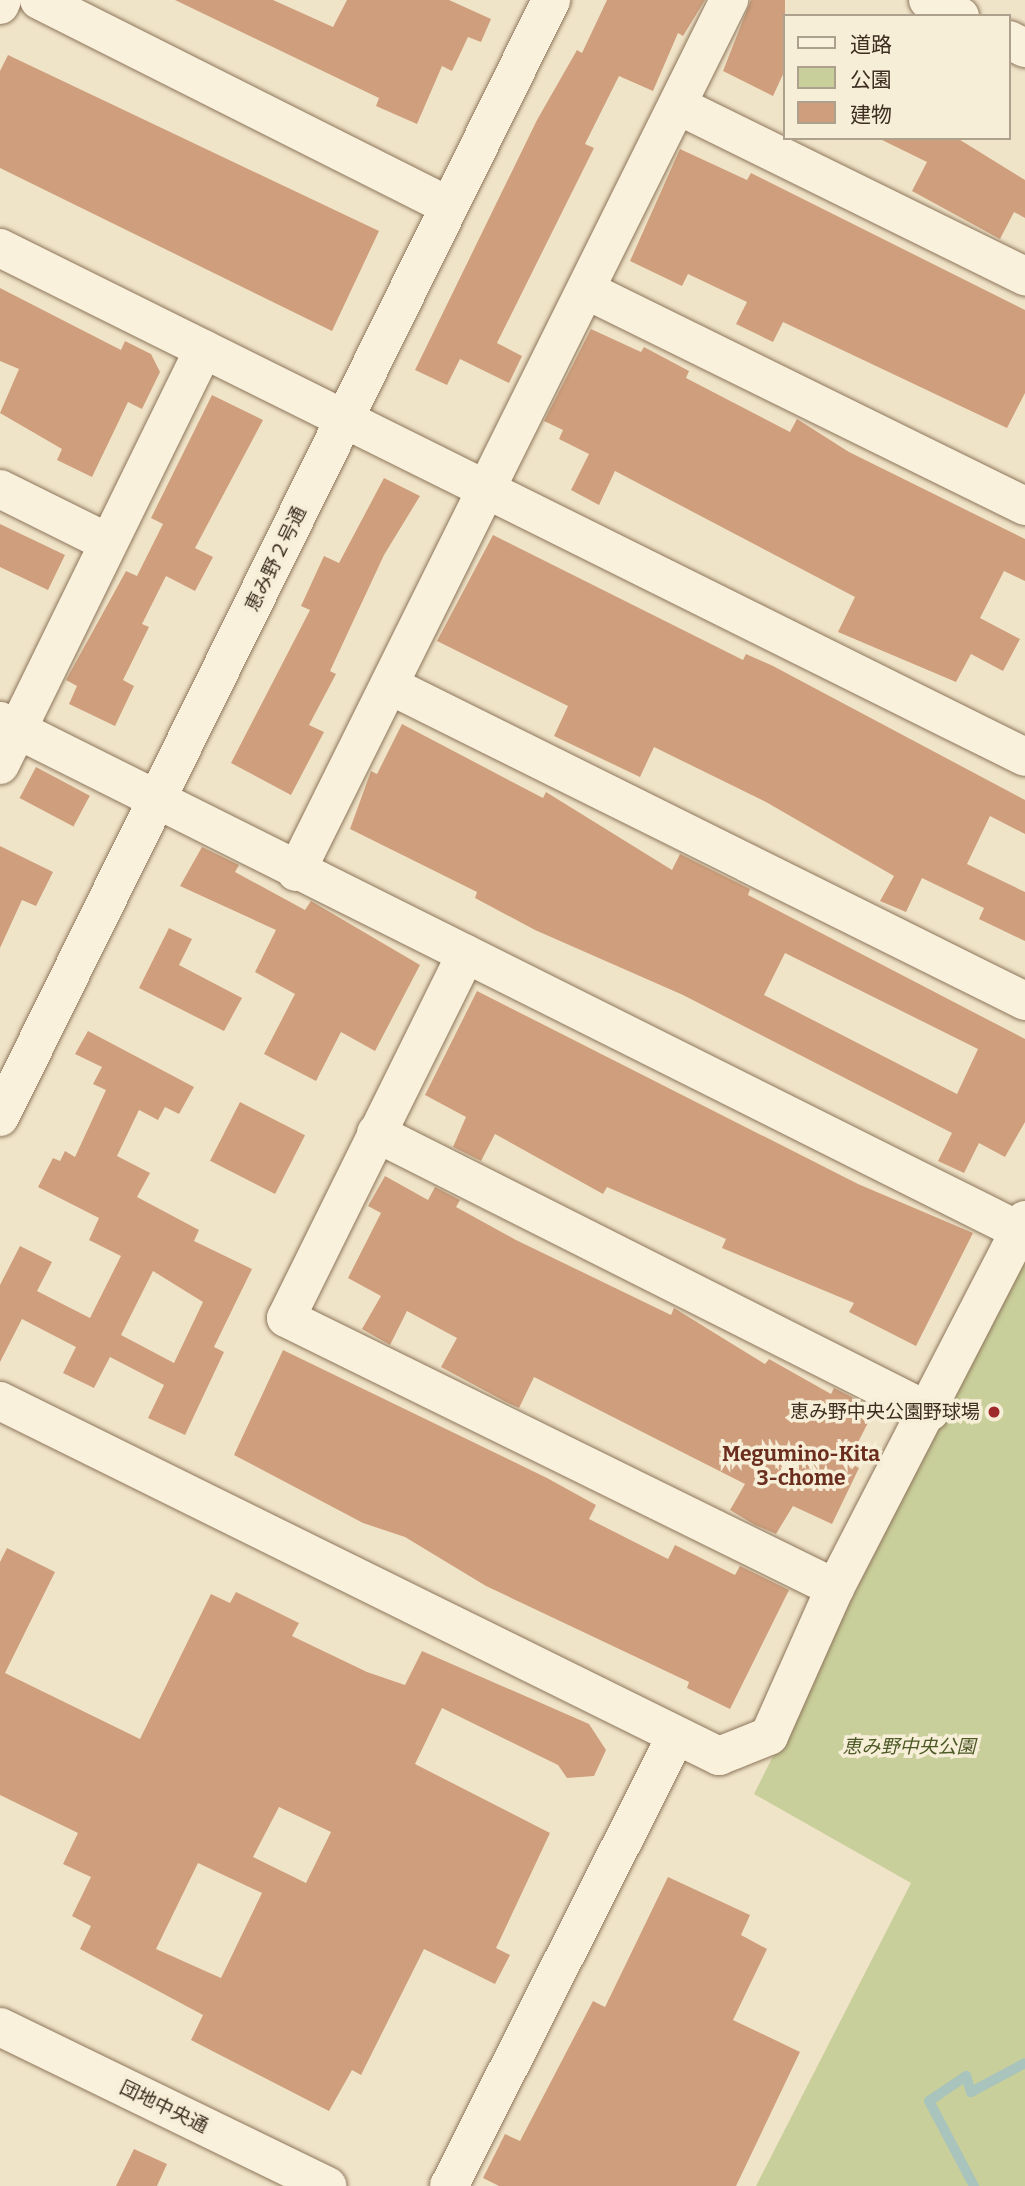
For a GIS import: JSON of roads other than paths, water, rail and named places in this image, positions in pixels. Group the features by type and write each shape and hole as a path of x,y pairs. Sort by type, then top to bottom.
{"street":[{"path":"39,0 448,206"},
{"path":"296,872 588,290 729,0"},
{"path":"928,0 956,14"},
{"name":"恵み野２号通","path":"0,1117 448,206 543,2"},
{"path":"678,106 1025,276"},
{"path":"0,248 1025,757"},
{"path":"588,290 1025,506"},
{"path":"0,765 9,726 107,542 204,349"},
{"path":"0,489 107,542"},
{"path":"391,686 1025,1001"},
{"path":"0,1401 674,1738 719,1756 769,1735 835,1588 930,1412 1022,1226 296,872 9,726"},
{"path":"466,954 286,1318 835,1588"},
{"path":"376,1133 930,1412"},
{"path":"449,2186 674,1738"},
{"name":"団地中央通","path":"0,2027 327,2186"}],"waterway":[{"path":"974,2186 929,2101 966,2076 971,2092 1025,2063"}],"place":[{"name":"恵み野中央公園野球場","path":"994,1412"}],"district":[{"name":"Megumino-Kita 3-chome","path":"801,1466"}],"park label":[{"name":"恵み野中央公園","path":"909,1747"}]}
